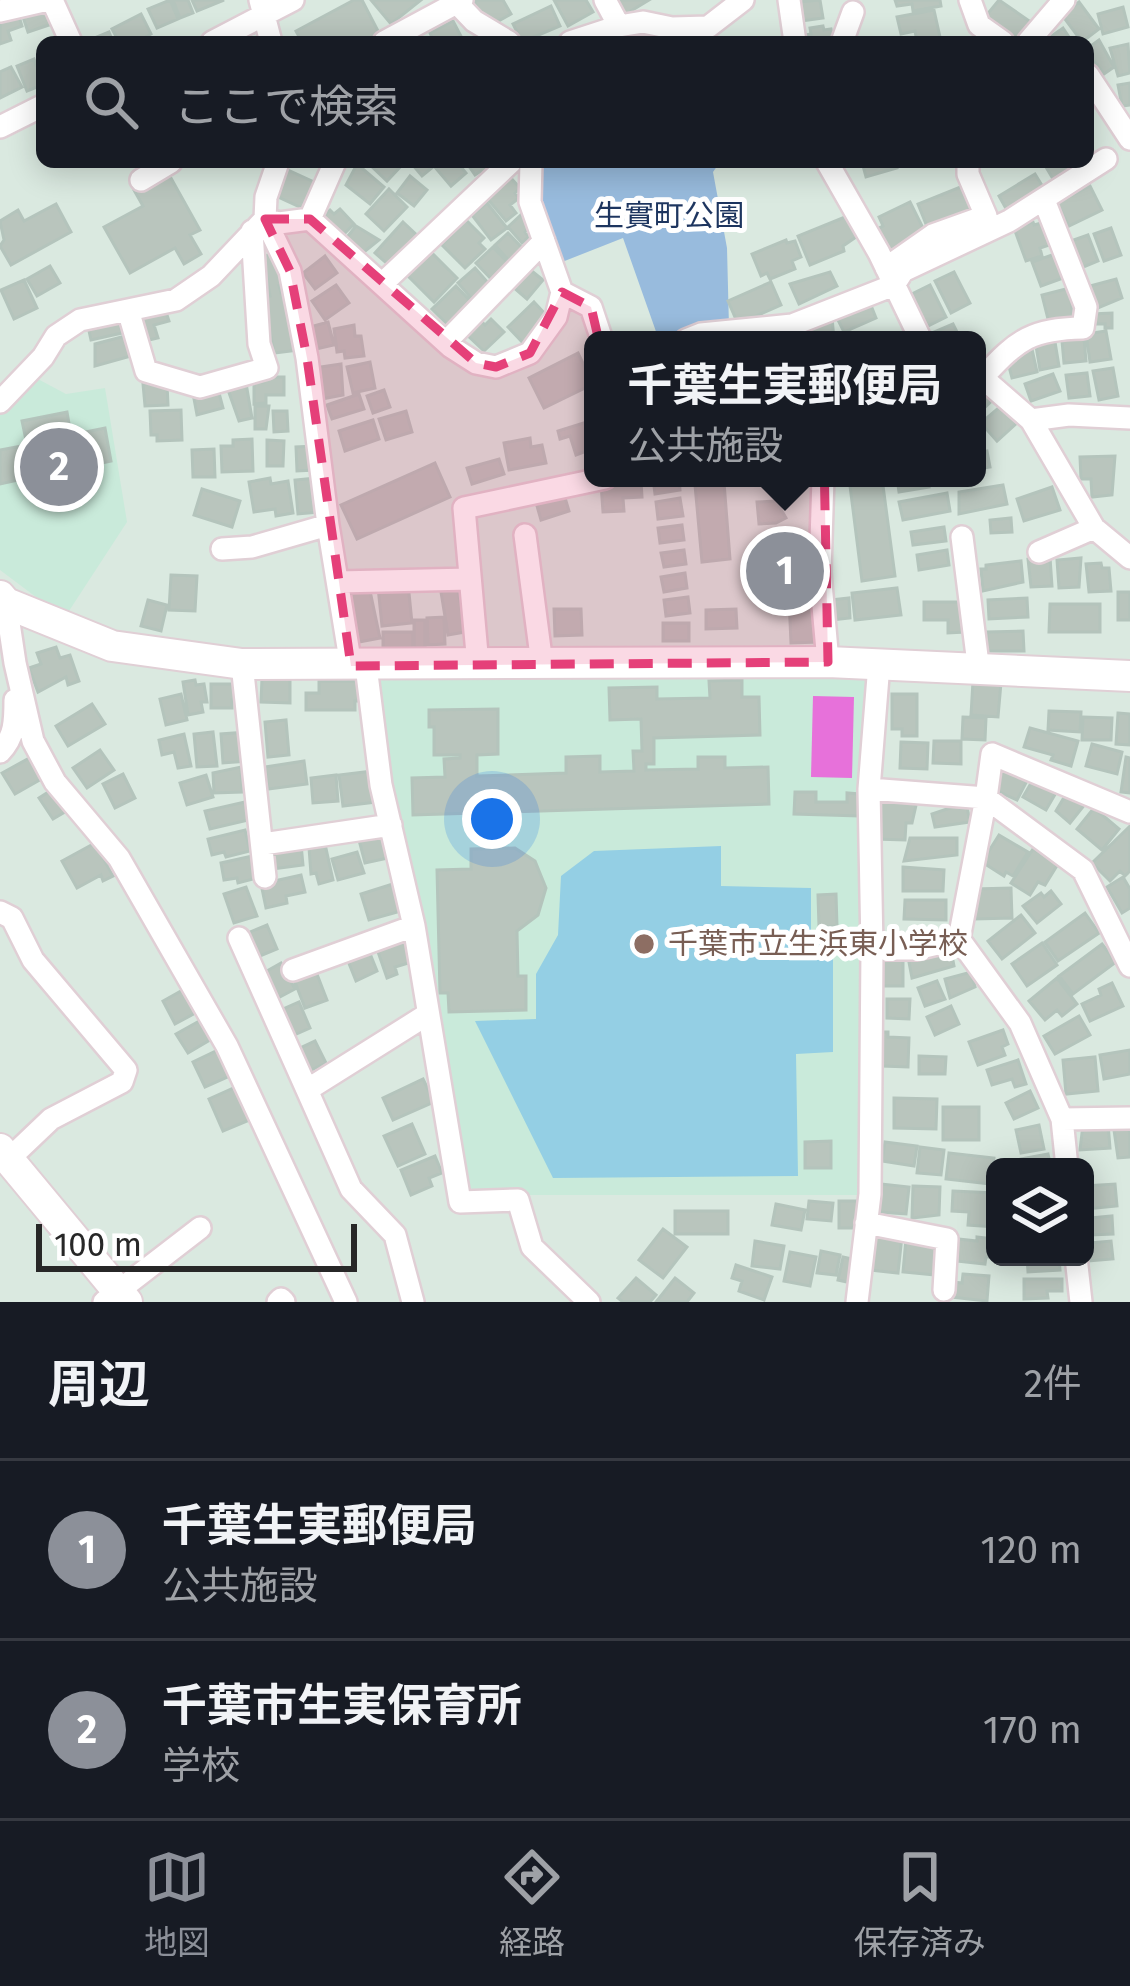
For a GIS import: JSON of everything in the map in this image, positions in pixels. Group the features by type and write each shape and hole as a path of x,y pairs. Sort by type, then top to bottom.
{"street":[{"path":"0,11 50,0 67,36"},
{"path":"221,36 262,8 293,0"},
{"path":"605,0 619,26"},
{"path":"588,36 643,22 708,27 743,0"},
{"path":"789,0 794,36"},
{"path":"970,0 979,25 995,36"},
{"path":"1033,36 1064,0"},
{"path":"395,36 458,1 474,21 499,36"},
{"path":"844,36 853,12"},
{"path":"1094,84 1130,139"},
{"path":"0,128 36,109"},
{"path":"1094,167 1106,159"},
{"path":"141,180 161,168"},
{"path":"128,310 146,371 200,387 267,368 259,344 259,225 276,168"},
{"path":"310,219 332,168"},
{"path":"383,283 505,168"},
{"path":"4,389 56,336 80,320 176,300 211,276 259,225 310,219 446,342 476,363 496,367 530,353 556,317 562,292 530,202 531,168"},
{"path":"830,168 917,331"},
{"path":"890,276 933,235 986,216 968,168"},
{"path":"731,331 792,325 1009,221 1092,168"},
{"path":"986,369 1017,340 1054,328 1083,328 1086,307 1044,200"},
{"path":"259,225 290,272 307,358 338,582 414,926 460,1202 518,1199 532,1247 589,1302"},
{"path":"446,342 544,241"},
{"path":"562,292 591,307 599,331"},
{"path":"986,379 1031,420 1094,528 1130,558"},
{"path":"1031,420 1069,415 1130,418"},
{"path":"478,665 464,508 584,482"},
{"path":"823,487 820,572 827,662"},
{"path":"222,549 253,547 328,524"},
{"path":"1039,551 1094,528"},
{"path":"525,535 542,664"},
{"path":"962,537 979,672"},
{"path":"338,582 470,579"},
{"path":"3,600 112,646 242,664 827,662 1130,676"},
{"path":"3,600 33,741 55,782 119,859 227,1046 346,1302"},
{"path":"0,752 16,723 15,663"},
{"path":"242,664 265,877"},
{"path":"857,1302 866,1223 872,949 869,789 879,664"},
{"path":"1066,1158 1062,1119 1020,1023 959,939 992,754 1130,812"},
{"path":"869,789 986,798 1083,870 1130,966"},
{"path":"263,844 391,826"},
{"path":"0,912 12,918 33,960 126,1070 122,1082 52,1119 4,1154 117,1299 200,1228"},
{"path":"293,970 414,926"},
{"path":"239,938 351,1189 395,1235 413,1302"},
{"path":"872,949 916,949 959,939"},
{"path":"307,1090 428,1014"},
{"path":"1062,1119 1130,1118"},
{"path":"866,1223 947,1239 944,1290"},
{"path":"1077,1266 1081,1302"}],"highlighted area":[{"path":"265,219 310,219 476,363 496,367 530,353 562,292 591,307 630,473 824,456 828,662 351,666 307,358 290,271"}],"shaded area":[{"path":"36,378 66,394 105,388 127,522 67,614 0,570 0,412"},
{"name":"千葉市立生浜東小学校","path":"867,677 864,1195 479,1195 461,1180 386,790 375,679"},
{"path":"813,696 854,697 852,778 811,777"},
{"path":"721,846 721,886 811,888 811,938 833,939 833,1052 796,1054 798,1176 553,1178 475,1021 536,1019 536,974 558,935 561,876 594,851"}],"green space":[{"name":"生實町公園","path":"535,168 716,168 727,248 729,327 656,331 623,238 557,264 538,202"}],"building":[{"path":"170,0 178,19 157,28 148,9"},
{"path":"173,0 188,0 193,13 180,18"},
{"path":"192,0 224,0 197,11"},
{"path":"362,0 379,33 299,36 296,31"},
{"path":"371,0 421,0 391,24"},
{"path":"503,0 511,14 488,27 474,2"},
{"path":"554,0 586,0 593,12 568,26"},
{"path":"611,0 649,0 621,17"},
{"path":"820,0 823,18 801,21 798,2"},
{"path":"895,0 940,0 941,6 913,11 912,4 897,6"},
{"path":"999,0 1035,25 1025,36 1012,36 985,17"},
{"path":"1079,2 1099,29 1090,36 1078,36 1062,15"},
{"path":"47,6 52,24 28,32 22,14"},
{"path":"551,6 560,26 536,36 519,36 513,24"},
{"path":"1123,7 1128,27 1103,34 1098,14"},
{"path":"17,10 22,26 8,31 11,40 0,44 0,16"},
{"path":"934,10 940,36 916,36 915,31 901,34 897,17"},
{"path":"141,14 151,34 116,36 112,29"},
{"path":"453,21 461,36 431,36"},
{"path":"823,26 831,29 833,36 805,36 811,34 810,28"},
{"path":"1099,40 1114,67 1104,74 1094,62 1094,44"},
{"path":"1128,44 1130,73 1118,76 1110,48"},
{"path":"34,59 36,88 27,91 17,66"},
{"path":"11,67 22,87 0,98 0,72"},
{"path":"1130,83 1130,105 1122,106 1118,85"},
{"path":"355,168 362,168 384,187 370,204 346,185"},
{"path":"373,168 399,168 387,181"},
{"path":"436,168 462,168 466,173 451,186"},
{"path":"470,168 494,168 484,176 481,171 475,175"},
{"path":"864,168 897,168 866,177"},
{"path":"1047,168 1080,168 1070,177 1066,171 1053,179"},
{"path":"288,170 314,182 302,208 276,196"},
{"path":"167,171 200,230 190,235 201,254 184,264 175,248 130,273 104,227 143,206 134,190"},
{"path":"1035,174 1046,192 1009,214 999,196"},
{"path":"410,176 427,190 414,206 397,193"},
{"path":"510,177 520,188 515,193 519,198 510,205 516,213 506,221 486,197"},
{"path":"968,184 980,214 930,234 918,204"},
{"path":"1090,186 1102,210 1069,226 1057,203"},
{"path":"389,189 407,207 384,231 366,214"},
{"path":"607,201 620,207 616,216 602,210"},
{"path":"910,202 926,234 886,253 875,230 883,226 879,217"},
{"path":"487,203 507,228 491,240 472,215"},
{"path":"56,204 71,232 11,265 0,246 4,240 0,221 18,210 24,221"},
{"path":"340,209 354,224 338,240 319,220 330,210 334,214"},
{"path":"522,214 532,225 522,243 508,227"},
{"path":"850,215 859,235 843,246 844,251 810,265 798,236"},
{"path":"466,220 484,238 479,243 485,249 465,268 442,245"},
{"path":"403,222 419,237 392,268 375,253"},
{"path":"1041,223 1049,245 1040,248 1042,256 1026,261 1014,228"},
{"path":"356,226 379,240 359,256 343,242"},
{"path":"1111,228 1121,255 1104,261 1094,234"},
{"path":"508,233 527,253 513,265 495,245"},
{"path":"1088,235 1098,261 1081,268 1071,241"},
{"path":"795,241 801,257 792,261 795,269 770,279 767,273 761,276 752,254"},
{"path":"493,247 510,265 493,281 476,263"},
{"path":"430,251 457,278 434,302 406,274"},
{"path":"279,253 284,285 279,286 281,293 290,291 299,350 274,353 264,297 270,296 263,256"},
{"path":"1055,254 1063,278 1041,286 1032,262"},
{"path":"325,256 337,273 315,289 303,273"},
{"path":"50,266 60,283 37,296 27,279"},
{"path":"475,268 490,285 473,300 458,283"},
{"path":"528,268 543,280 527,299 512,286"},
{"path":"830,272 837,286 799,304 790,284"},
{"path":"954,272 970,303 951,313 935,281"},
{"path":"1116,279 1122,298 1093,310 1086,287"},
{"path":"24,280 37,308 14,319 1,290"},
{"path":"771,282 781,305 738,324 728,301"},
{"path":"336,285 349,303 325,320 312,301"},
{"path":"930,285 946,317 926,327 910,295"},
{"path":"456,286 474,305 451,328 432,309"},
{"path":"1070,288 1073,322 1050,327 1042,295"},
{"path":"534,302 548,317 524,344 508,327"},
{"path":"870,303 876,318 844,331 837,318"},
{"path":"164,306 169,321 154,325 158,338 145,341 137,313"},
{"path":"1112,313 1112,328 1091,324 1091,314"},
{"path":"118,315 122,333 91,340 87,322"},
{"path":"832,317 833,331 809,331 809,325"},
{"path":"491,319 504,332 484,351 466,334 480,320 485,325"},
{"path":"328,322 334,345 312,350 306,328"},
{"path":"354,325 364,356 345,358 344,351 337,352 334,329"},
{"path":"1106,331 1111,359 1090,362 1086,334"},
{"path":"125,336 131,356 95,366 95,344"},
{"path":"1054,336 1059,366 1040,370 1035,340"},
{"path":"1084,338 1086,361 1064,363 1062,341"},
{"path":"1030,340 1037,372 1012,378 1007,359"},
{"path":"578,353 584,365 584,388 544,408 529,378"},
{"path":"370,362 375,388 353,393 347,367"},
{"path":"341,364 343,395 322,399 314,368"},
{"path":"1113,368 1118,396 1099,400 1093,371"},
{"path":"1087,373 1090,396 1069,398 1066,375"},
{"path":"1053,374 1060,391 1031,401 1025,384"},
{"path":"263,377 284,377 284,395 266,395 266,403 254,404 254,382 263,382"},
{"path":"167,383 168,405 145,406 143,384"},
{"path":"246,383 252,418 239,421 227,387"},
{"path":"986,388 997,396 986,406"},
{"path":"384,390 390,407 373,413 367,396"},
{"path":"219,393 223,408 197,415 194,399"},
{"path":"359,394 364,409 332,419 327,405"},
{"path":"1002,405 1018,422 997,441 986,429 986,419"},
{"path":"255,406 269,406 266,429 255,429"},
{"path":"181,410 182,440 157,441 157,435 151,435 150,411"},
{"path":"273,411 287,411 288,431 274,432"},
{"path":"406,411 412,432 386,440 379,419"},
{"path":"67,412 71,435 105,428 111,461 72,469 58,489 36,476 0,484 0,450 27,445 22,421"},
{"path":"373,420 379,439 345,451 339,431"},
{"path":"584,423 584,452 576,455 570,436 560,439 558,431"},
{"path":"530,438 531,447 542,445 546,463 509,470 504,443"},
{"path":"252,439 253,471 222,472 221,446"},
{"path":"267,440 284,441 283,466 267,466"},
{"path":"314,446 315,470 297,471 296,447"},
{"path":"214,449 215,477 193,477 192,450"},
{"path":"1115,456 1112,495 1092,497 1091,479 1081,479 1080,457"},
{"path":"499,459 504,474 472,484 467,468"},
{"path":"435,463 450,497 357,539 341,505"},
{"path":"270,478 271,484 288,481 293,513 254,512 249,482"},
{"path":"317,478 321,512 298,514 295,480"},
{"path":"1003,485 1007,504 959,514 959,492"},
{"path":"601,487 641,487 642,497 623,498 624,511 603,512"},
{"path":"654,487 680,487 680,490 655,494"},
{"path":"695,487 724,487 730,559 702,562"},
{"path":"850,487 883,487 895,576 862,581"},
{"path":"1052,487 1060,510 1024,521 1017,499"},
{"path":"202,489 240,501 232,527 194,515"},
{"path":"563,491 569,511 541,520 535,499"},
{"path":"947,493 950,511 903,520 899,502"},
{"path":"680,498 683,516 658,519 656,502"},
{"path":"776,501 786,518 759,524 757,502"},
{"path":"1011,518 1012,532 991,533 990,520"},
{"path":"682,525 684,540 660,543 658,528"},
{"path":"944,527 946,541 913,545 911,532"},
{"path":"808,548 810,589 758,592 757,570 764,570 763,551"},
{"path":"684,550 686,564 664,567 661,553"},
{"path":"947,550 949,565 919,570 917,555"},
{"path":"1050,557 1052,586 1031,587 1028,559"},
{"path":"1081,558 1079,587 1059,588 1057,560"},
{"path":"1021,561 1023,582 983,591 981,569 986,565"},
{"path":"1101,563 1102,568 1109,568 1111,591 1089,592 1086,564"},
{"path":"685,573 687,588 664,592 661,577"},
{"path":"171,575 197,576 195,611 169,610"},
{"path":"408,583 412,623 382,626 378,587"},
{"path":"457,583 465,632 448,635 440,586"},
{"path":"369,586 380,638 354,643 349,590"},
{"path":"897,588 901,615 855,620 852,593"},
{"path":"1118,592 1130,592 1130,620 1118,620"},
{"path":"688,597 690,613 666,616 664,600"},
{"path":"817,598 819,642 791,643 789,599"},
{"path":"849,598 850,618 831,620 830,600"},
{"path":"1027,598 1028,617 989,619 988,600"},
{"path":"148,600 167,605 161,631 141,626"},
{"path":"924,602 964,602 965,632 948,633 948,620 924,620"},
{"path":"1050,604 1100,604 1100,632 1049,632"},
{"path":"554,609 581,609 582,635 555,636"},
{"path":"736,609 737,628 706,629 706,610"},
{"path":"444,617 445,644 428,645 427,618"},
{"path":"414,620 425,620 425,648 414,648"},
{"path":"663,623 689,623 689,641 663,641"},
{"path":"1023,631 1024,651 987,651 987,632"},
{"path":"383,632 413,632 413,648 383,648"},
{"path":"56,647 60,658 70,655 79,681 68,685 66,677 38,692 29,668 41,664 37,653"},
{"path":"262,678 290,679 290,703 261,702"},
{"path":"195,680 196,685 204,684 207,702 201,702 203,712 188,715 183,682"},
{"path":"742,680 742,697 759,697 760,735 654,738 654,764 646,764 646,770 698,769 698,757 725,757 725,768 768,767 769,804 413,815 412,778 445,777 444,759 460,758 434,755 429,710 498,709 498,754 477,755 477,776 566,773 566,757 600,756 600,772 634,771 633,751 642,751 641,719 610,720 609,688 657,687 657,699 710,698 709,681"},
{"path":"319,681 363,681 363,701 355,701 355,710 306,710 306,693 319,693"},
{"path":"973,681 1001,683 998,717 971,715"},
{"path":"211,684 239,684 240,700 232,700 232,708 211,708"},
{"path":"181,694 187,720 166,725 160,699"},
{"path":"892,694 917,694 917,736 902,736 902,729 892,729"},
{"path":"92,704 105,724 68,746 56,726"},
{"path":"1049,711 1081,712 1080,732 1048,730"},
{"path":"1118,713 1130,714 1130,745 1116,744"},
{"path":"963,717 986,718 985,740 962,739"},
{"path":"1083,717 1112,718 1111,740 1082,740"},
{"path":"286,720 289,755 268,757 265,722"},
{"path":"1030,728 1078,741 1071,766 1024,747"},
{"path":"213,732 217,766 197,767 194,734"},
{"path":"246,732 248,761 223,763 221,734"},
{"path":"184,734 191,766 178,768 174,752 162,755 159,740"},
{"path":"934,741 961,741 961,764 933,763"},
{"path":"901,742 928,743 927,769 900,768"},
{"path":"1092,744 1122,752 1117,774 1086,766"},
{"path":"100,750 114,770 87,788 73,768"},
{"path":"33,756 45,777 15,794 2,773"},
{"path":"1126,757 1130,758 1130,793 1121,792"},
{"path":"304,761 307,784 268,789 265,767"},
{"path":"1005,765 1029,777 1017,800 993,789"},
{"path":"241,767 242,792 214,793 213,773"},
{"path":"373,771 377,802 343,806 339,775"},
{"path":"123,774 135,798 115,808 103,784"},
{"path":"206,775 213,797 187,805 180,783"},
{"path":"336,775 338,801 313,803 311,778"},
{"path":"1034,778 1057,791 1046,810 1023,797"},
{"path":"56,787 70,809 53,819 39,798"},
{"path":"1069,789 1086,803 1070,823 1056,811"},
{"path":"795,792 816,792 816,802 847,802 847,793 859,794 859,816 794,814"},
{"path":"876,800 917,801 912,823 906,823 905,840 875,839"},
{"path":"249,801 253,819 210,829 205,811"},
{"path":"967,807 970,822 935,827 932,814"},
{"path":"1094,808 1119,829 1102,850 1077,829"},
{"path":"1130,826 1130,871 1125,876 1120,871 1110,881 1092,863"},
{"path":"245,830 250,851 212,855 208,839"},
{"path":"386,833 392,857 365,863 359,840"},
{"path":"999,835 1028,852 1013,876 1006,872 1004,876 982,862"},
{"path":"910,838 957,838 957,855 904,861"},
{"path":"95,843 113,876 103,881 101,875 77,888 62,861"},
{"path":"301,844 303,865 272,869 270,847"},
{"path":"325,844 333,880 319,884 316,873 311,874 309,848"},
{"path":"515,848 535,861 546,888 538,915 517,931 518,976 526,976 526,1010 449,1012 448,993 440,993 437,870 471,869 471,849"},
{"path":"1033,849 1058,864 1045,885 1038,882 1030,895 1011,883"},
{"path":"357,852 364,873 338,880 332,859"},
{"path":"252,856 257,878 238,883 237,878 224,880 221,863"},
{"path":"903,867 944,870 943,891 903,891"},
{"path":"301,875 305,892 266,908 261,884"},
{"path":"1123,877 1130,889 1130,908 1122,913 1107,887"},
{"path":"393,884 401,911 369,920 361,894"},
{"path":"246,887 257,916 234,923 224,894"},
{"path":"1011,888 1012,918 975,919 974,889"},
{"path":"1051,891 1061,904 1037,923 1023,906"},
{"path":"836,894 837,926 819,927 818,895"},
{"path":"905,900 946,900 946,920 904,919"},
{"path":"1085,913 1099,933 1058,961 1045,942"},
{"path":"1021,915 1035,933 1002,959 988,941"},
{"path":"267,925 277,949 255,958 245,934"},
{"path":"407,938 415,961 395,967 397,974 387,978 377,949"},
{"path":"1042,943 1057,965 1027,986 1012,964"},
{"path":"1102,944 1116,962 1073,994 1059,976"},
{"path":"951,950 954,966 912,978 908,957"},
{"path":"369,951 377,971 356,981 348,961"},
{"path":"883,960 903,960 903,986 883,986"},
{"path":"281,963 295,989 278,998 265,972"},
{"path":"315,969 327,1000 305,1008 293,977"},
{"path":"971,972 975,987 950,998 945,979"},
{"path":"1057,978 1077,1004 1062,1016 1057,1010 1045,1020 1029,1001"},
{"path":"937,981 945,999 925,1006 918,988"},
{"path":"1112,983 1123,1006 1090,1021 1082,1004"},
{"path":"188,987 201,1010 175,1024 163,1001"},
{"path":"887,999 910,999 909,1019 887,1018"},
{"path":"299,1002 310,1028 294,1035 283,1009"},
{"path":"951,1006 959,1024 935,1035 927,1017"},
{"path":"1079,1016 1090,1035 1055,1054 1044,1036"},
{"path":"203,1019 215,1037 188,1053 176,1034"},
{"path":"1003,1030 1008,1044 1002,1047 1005,1055 978,1065 969,1042"},
{"path":"879,1032 909,1038 908,1067 882,1066"},
{"path":"315,1041 326,1063 309,1071 298,1049"},
{"path":"220,1049 232,1075 205,1087 193,1062"},
{"path":"1130,1050 1130,1074 1104,1079 1100,1055"},
{"path":"919,1056 946,1057 945,1074 919,1074"},
{"path":"1095,1057 1098,1091 1066,1094 1063,1060"},
{"path":"1018,1060 1026,1084 1015,1087 1012,1079 992,1085 987,1070"},
{"path":"423,1079 434,1102 393,1120 383,1098"},
{"path":"238,1086 252,1119 223,1131 209,1099"},
{"path":"1030,1091 1038,1108 1014,1119 1006,1103"},
{"path":"894,1098 937,1099 936,1129 894,1128"},
{"path":"943,1107 979,1107 979,1140 943,1140"},
{"path":"1108,1123 1110,1148 1080,1150 1083,1125"},
{"path":"412,1124 425,1154 398,1166 384,1136"},
{"path":"1039,1125 1044,1149 1021,1153 1016,1130"},
{"path":"1130,1128 1130,1157 1118,1158 1114,1130"},
{"path":"831,1141 831,1168 805,1168 805,1142"},
{"path":"885,1142 917,1146 914,1166 882,1161"},
{"path":"920,1147 944,1150 941,1175 917,1173"},
{"path":"949,1153 994,1158 986,1158 986,1183 946,1179"},
{"path":"435,1156 442,1173 429,1178 432,1186 411,1195 401,1170"},
{"path":"881,1184 909,1187 906,1214 879,1212"},
{"path":"1115,1184 1117,1206 1094,1208 1094,1185"},
{"path":"913,1186 940,1187 939,1215 912,1218"},
{"path":"953,1191 986,1193 986,1226 968,1225 969,1212 952,1211"},
{"path":"809,1201 833,1203 831,1221 807,1219"},
{"path":"839,1201 861,1201 861,1228 839,1228"},
{"path":"776,1204 805,1210 801,1230 772,1225"},
{"path":"675,1211 728,1211 728,1234 675,1234"},
{"path":"1112,1216 1113,1234 1094,1235 1094,1218"},
{"path":"663,1229 687,1247 663,1278 639,1260"},
{"path":"873,1235 902,1236 898,1273 869,1270"},
{"path":"977,1237 986,1238 985,1264 956,1261 958,1239 977,1241"},
{"path":"906,1239 939,1242 936,1275 903,1272"},
{"path":"755,1241 784,1246 780,1269 752,1266"},
{"path":"1111,1241 1113,1259 1094,1261 1094,1242"},
{"path":"821,1251 840,1255 836,1275 817,1273"},
{"path":"790,1252 816,1257 810,1286 784,1281"},
{"path":"843,1257 856,1260 851,1283 838,1280"},
{"path":"736,1265 772,1277 764,1300 739,1291 742,1281 732,1278"},
{"path":"1028,1266 1060,1266 1060,1270 1028,1272"},
{"path":"963,1274 989,1276 987,1301 950,1297 952,1282 962,1283"},
{"path":"636,1278 656,1295 650,1302 618,1298"},
{"path":"675,1278 694,1293 687,1302 656,1302"},
{"path":"1024,1279 1062,1279 1062,1291 1047,1291 1048,1298 1024,1299"}],"place":[{"name":"千葉市生実保育所","path":"59,467"},
{"name":"千葉生実郵便局","path":"785,571"},
{"name":"千葉市立生浜東小学校","path":"644,944"}]}
